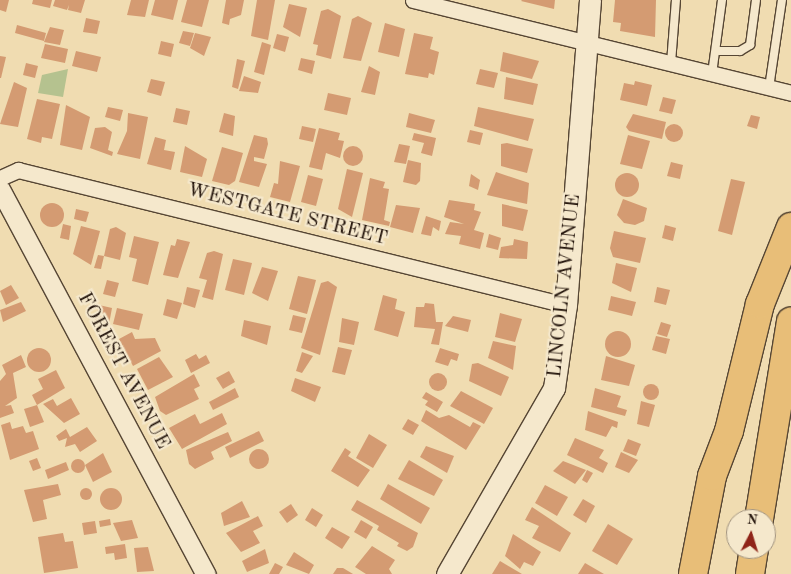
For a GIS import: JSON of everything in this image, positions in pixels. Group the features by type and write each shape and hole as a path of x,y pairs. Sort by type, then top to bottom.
{"highway":[{"path":"693,574 712,476 729,432 760,304 791,227"},
{"path":"761,509 791,322"},
{"path":"750,574 752,559"}],"main road":[{"name":"LINCOLN AVENUE","path":"447,574 554,388 566,305 590,0"}],"street":[{"path":"413,0 791,93"},
{"name":"WESTGATE STREET","path":"0,178 18,170 566,305"},
{"name":"FOREST AVENUE","path":"0,189 206,574"}],"lane":[{"path":"670,63 676,0"},
{"path":"712,74 718,51 722,0"},
{"path":"718,51 740,51 750,45 756,0"},
{"path":"769,88 782,0"}],"green space":[{"path":"68,69 63,97 38,93 42,75"}],"building":[{"path":"0,0 9,0 6,12 0,10"},
{"path":"33,0 52,0 50,8 32,4"},
{"path":"55,0 85,0 81,13 68,10 69,5 67,10 53,6"},
{"path":"131,0 149,0 145,17 127,15"},
{"path":"155,0 178,0 173,20 151,15"},
{"path":"187,0 209,0 202,27 181,22"},
{"path":"226,0 244,0 241,15 230,19 229,25 222,23"},
{"path":"257,0 275,0 268,40 251,36"},
{"path":"522,0 555,0 554,9 521,1"},
{"path":"615,0 656,0 655,37 620,31 621,23 613,22"},
{"path":"289,4 307,8 300,37 283,27"},
{"path":"328,9 341,16 331,59 316,55 318,45 313,44 321,11"},
{"path":"358,16 372,23 361,61 343,58 352,19"},
{"path":"86,18 100,21 97,34 83,32"},
{"path":"385,23 405,29 399,57 378,52"},
{"path":"17,25 46,33 44,41 15,33"},
{"path":"50,27 64,30 60,45 44,42"},
{"path":"183,31 194,33 190,46 179,43"},
{"path":"195,33 211,37 204,56 190,48"},
{"path":"414,33 433,37 430,49 439,52 434,75 429,73 428,78 405,74"},
{"path":"277,34 289,37 285,52 273,48"},
{"path":"161,41 174,44 171,57 158,54"},
{"path":"262,42 271,45 264,75 254,72"},
{"path":"45,44 68,49 65,63 41,58"},
{"path":"76,51 101,57 97,72 72,66"},
{"path":"503,52 539,61 532,79 500,71"},
{"path":"0,56 6,57 1,78 0,78"},
{"path":"301,58 315,61 312,74 298,70"},
{"path":"237,59 245,61 238,89 232,87"},
{"path":"26,63 38,66 35,78 23,75"},
{"path":"369,66 380,72 375,95 361,92"},
{"path":"480,69 498,73 494,88 476,84"},
{"path":"244,76 261,82 258,93 239,91"},
{"path":"506,77 538,84 533,105 504,99"},
{"path":"151,79 165,82 161,96 147,92"},
{"path":"635,81 652,85 647,106 620,100 624,83 634,85"},
{"path":"14,82 27,88 18,127 0,124"},
{"path":"328,93 351,98 347,115 324,110"},
{"path":"663,97 676,100 672,114 659,111"},
{"path":"37,99 60,104 52,139 42,137 41,143 27,139"},
{"path":"66,105 90,117 82,150 60,145"},
{"path":"108,107 123,110 120,121 105,117"},
{"path":"478,107 534,119 528,141 474,126"},
{"path":"176,108 190,111 187,125 173,122"},
{"path":"128,113 148,117 140,159 117,154 127,131"},
{"path":"224,113 235,116 233,136 219,132"},
{"path":"409,113 435,120 431,133 406,127"},
{"path":"633,114 666,122 662,139 629,131 626,127"},
{"path":"751,115 760,117 757,129 747,126"},
{"path":"674,124 680,127 683,133 680,139 674,142 668,139 665,133 668,127"},
{"path":"302,126 316,129 313,142 299,139"},
{"path":"105,127 112,132 108,150 113,152 112,156 90,148 95,128"},
{"path":"319,128 340,133 338,140 344,141 340,158 326,153 322,170 309,167"},
{"path":"470,130 483,133 480,145 467,142"},
{"path":"414,133 436,138 432,156 421,153 424,143 412,140"},
{"path":"254,135 267,138 268,144 264,159 254,157 254,161 267,164 259,187 239,182"},
{"path":"628,135 650,141 642,169 620,164"},
{"path":"155,137 166,140 164,150 175,152 171,170 147,164"},
{"path":"507,143 533,149 527,173 501,166 501,144"},
{"path":"399,144 410,146 406,164 394,162"},
{"path":"185,146 207,159 202,177 180,172"},
{"path":"353,146 360,149 363,156 360,163 353,166 346,163 343,156 346,149"},
{"path":"222,147 243,153 235,181 229,185 212,181"},
{"path":"408,160 421,163 420,181 416,185 403,182"},
{"path":"280,161 300,166 290,202 270,197 274,183 278,184"},
{"path":"671,162 683,165 680,179 667,176"},
{"path":"347,169 363,173 352,217 338,209"},
{"path":"496,172 529,183 527,204 487,195"},
{"path":"627,173 635,177 639,185 635,193 627,197 619,193 615,185 619,177"},
{"path":"471,174 480,180 478,190 469,186"},
{"path":"308,175 323,179 316,206 301,202"},
{"path":"370,178 385,182 383,188 389,189 384,220 390,222 389,226 362,220"},
{"path":"731,179 745,182 732,235 718,231"},
{"path":"623,199 647,208 644,221 635,225 624,223 617,215"},
{"path":"449,200 475,204 474,210 481,212 474,230 484,233 480,249 459,244 461,236 445,234 450,222 464,224 444,217"},
{"path":"52,203 61,206 64,215 61,224 52,227 43,224 40,215 43,206"},
{"path":"502,204 528,210 523,231 502,226"},
{"path":"396,205 420,208 413,233 390,227"},
{"path":"76,209 89,212 86,222 74,219"},
{"path":"426,216 441,221 439,231 433,227 431,236 421,234"},
{"path":"63,224 71,226 69,240 60,238"},
{"path":"665,225 676,228 673,241 662,238"},
{"path":"81,226 100,231 91,265 73,254"},
{"path":"116,227 126,233 120,260 104,256 110,229"},
{"path":"614,231 646,238 640,263 613,257 610,248"},
{"path":"489,234 501,238 498,250 486,247"},
{"path":"134,236 159,242 148,285 132,281 137,259 129,257"},
{"path":"177,239 190,242 178,278 163,275 171,245 175,246"},
{"path":"514,239 528,242 527,259 499,258 501,247 513,245"},
{"path":"214,251 223,254 213,300 202,297 207,280 199,278 207,253"},
{"path":"98,255 104,256 101,269 94,268"},
{"path":"233,259 252,263 244,295 225,290"},
{"path":"616,263 637,268 631,292 612,283"},
{"path":"262,267 278,271 268,301 252,293"},
{"path":"298,276 316,280 307,314 289,309"},
{"path":"107,280 119,283 115,297 103,294"},
{"path":"328,281 337,287 320,355 301,348 321,283"},
{"path":"11,285 19,298 6,305 0,291"},
{"path":"187,287 200,290 195,308 183,304"},
{"path":"657,287 670,290 666,305 654,302"},
{"path":"383,295 397,299 395,309 405,312 398,337 374,330"},
{"path":"611,296 636,302 632,316 608,310"},
{"path":"167,299 182,303 177,319 163,315"},
{"path":"21,302 26,311 3,322 0,310"},
{"path":"425,303 434,304 436,322 443,322 439,345 431,344 435,329 414,327 416,307 424,307"},
{"path":"99,305 112,308 109,324 95,320"},
{"path":"117,308 143,314 139,330 113,324"},
{"path":"500,313 522,319 515,342 495,337"},
{"path":"293,315 306,318 302,333 289,330"},
{"path":"453,316 471,320 468,332 445,326"},
{"path":"342,318 359,322 354,345 339,342"},
{"path":"244,320 271,326 267,345 241,336"},
{"path":"661,322 671,325 667,337 657,334"},
{"path":"618,331 627,335 631,344 627,353 618,357 609,353 605,344 609,335"},
{"path":"132,332 135,339 155,338 161,351 133,366 119,339"},
{"path":"656,336 670,339 666,354 652,350"},
{"path":"493,341 516,346 513,370 488,358"},
{"path":"338,347 352,350 345,375 332,372"},
{"path":"39,348 47,352 51,360 47,368 39,372 31,368 27,360 31,352"},
{"path":"440,348 459,354 457,361 451,359 448,366 435,362"},
{"path":"302,352 313,356 302,373 296,371"},
{"path":"196,354 199,359 206,355 210,363 191,373 185,360"},
{"path":"21,355 26,367 13,373 17,398 5,406 11,405 14,413 0,418 0,381 6,374 2,365"},
{"path":"606,356 635,365 629,386 601,380"},
{"path":"159,357 173,377 148,390 137,369"},
{"path":"478,363 509,377 501,396 469,381 472,364"},
{"path":"56,370 65,388 37,405 32,395 43,389 38,379"},
{"path":"229,371 235,382 223,389 216,378"},
{"path":"438,373 444,376 447,382 444,388 438,391 432,388 429,382 432,376"},
{"path":"194,374 200,386 194,389 199,399 166,415 160,411 155,397"},
{"path":"295,378 321,387 315,402 291,391"},
{"path":"651,384 657,386 659,392 657,398 651,400 645,398 643,392 645,386"},
{"path":"235,388 239,397 213,410 209,402"},
{"path":"595,388 621,396 617,407 627,410 625,416 591,407"},
{"path":"461,391 493,408 484,424 450,406"},
{"path":"426,392 443,402 437,412 425,405 428,401 422,398"},
{"path":"71,398 80,414 64,423 43,404 53,399 57,406"},
{"path":"641,401 655,405 649,427 637,424"},
{"path":"37,405 44,422 30,427 24,409"},
{"path":"426,410 439,418 449,415 470,427 473,422 481,426 466,450 421,421"},
{"path":"588,411 618,422 617,428 612,426 606,437 585,430"},
{"path":"222,413 227,424 182,449 169,428 195,414 200,424"},
{"path":"408,419 419,425 413,435 402,429"},
{"path":"10,422 12,429 23,426 26,433 33,431 39,449 10,460 1,425"},
{"path":"87,427 97,441 80,452 75,444 65,447 67,438 59,441 56,436 66,429 70,437"},
{"path":"259,431 264,441 230,458 225,447"},
{"path":"228,432 232,441 211,452 214,459 195,469 189,464 186,450"},
{"path":"369,434 387,445 373,468 356,458"},
{"path":"575,438 604,450 599,458 608,463 603,473 567,455"},
{"path":"628,439 641,444 636,456 623,451"},
{"path":"426,446 454,456 447,473 420,457"},
{"path":"345,448 351,452 348,456 370,470 358,487 331,471"},
{"path":"259,449 266,452 269,459 266,466 259,469 252,466 249,459 252,452"},
{"path":"621,452 638,460 629,473 615,467"},
{"path":"103,453 112,472 93,482 85,465"},
{"path":"37,458 41,468 33,471 29,461"},
{"path":"78,459 83,461 85,466 83,471 78,473 73,471 71,466 73,461"},
{"path":"409,460 443,480 434,496 398,479"},
{"path":"563,461 586,470 575,484 553,471"},
{"path":"66,462 69,470 48,479 45,470"},
{"path":"587,470 593,473 587,483 582,480"},
{"path":"58,484 61,495 43,500 47,519 33,522 24,490"},
{"path":"388,484 430,508 421,524 380,499"},
{"path":"545,485 568,497 557,516 535,503"},
{"path":"84,488 88,488 92,494 88,500 84,500 80,496 80,492"},
{"path":"107,488 115,488 122,495 122,503 115,510 107,510 100,503 100,495"},
{"path":"583,499 595,506 586,523 573,515"},
{"path":"357,500 418,533 413,547 407,551 397,546 399,543 377,530 379,526 351,510"},
{"path":"242,501 250,517 224,526 221,513"},
{"path":"291,504 298,515 287,523 279,512"},
{"path":"532,507 571,533 560,552 532,538 539,526 525,520"},
{"path":"312,508 323,515 316,527 305,520"},
{"path":"258,516 263,526 253,531 260,543 241,552 226,533"},
{"path":"110,519 111,525 100,527 99,521"},
{"path":"132,520 138,538 121,541 113,523"},
{"path":"361,520 373,527 366,539 354,532"},
{"path":"95,521 97,533 84,535 82,523"},
{"path":"608,524 633,539 617,565 592,551"},
{"path":"332,527 350,537 342,549 325,538"},
{"path":"63,533 65,542 73,541 78,568 44,573 38,537"},
{"path":"513,534 541,552 533,566 524,562 520,569 505,556"},
{"path":"125,544 127,558 115,560 114,553 106,554 105,547"},
{"path":"372,546 395,560 389,569 392,574 366,574 355,567"},
{"path":"148,547 154,571 137,572 134,548"},
{"path":"265,549 269,563 247,572 242,561"},
{"path":"294,552 314,565 309,574 286,565"},
{"path":"500,561 522,574 492,574"},
{"path":"275,563 283,567 279,574 269,574"},
{"path":"585,563 604,574 578,574"},
{"path":"337,568 343,568 353,574 333,574"}]}
